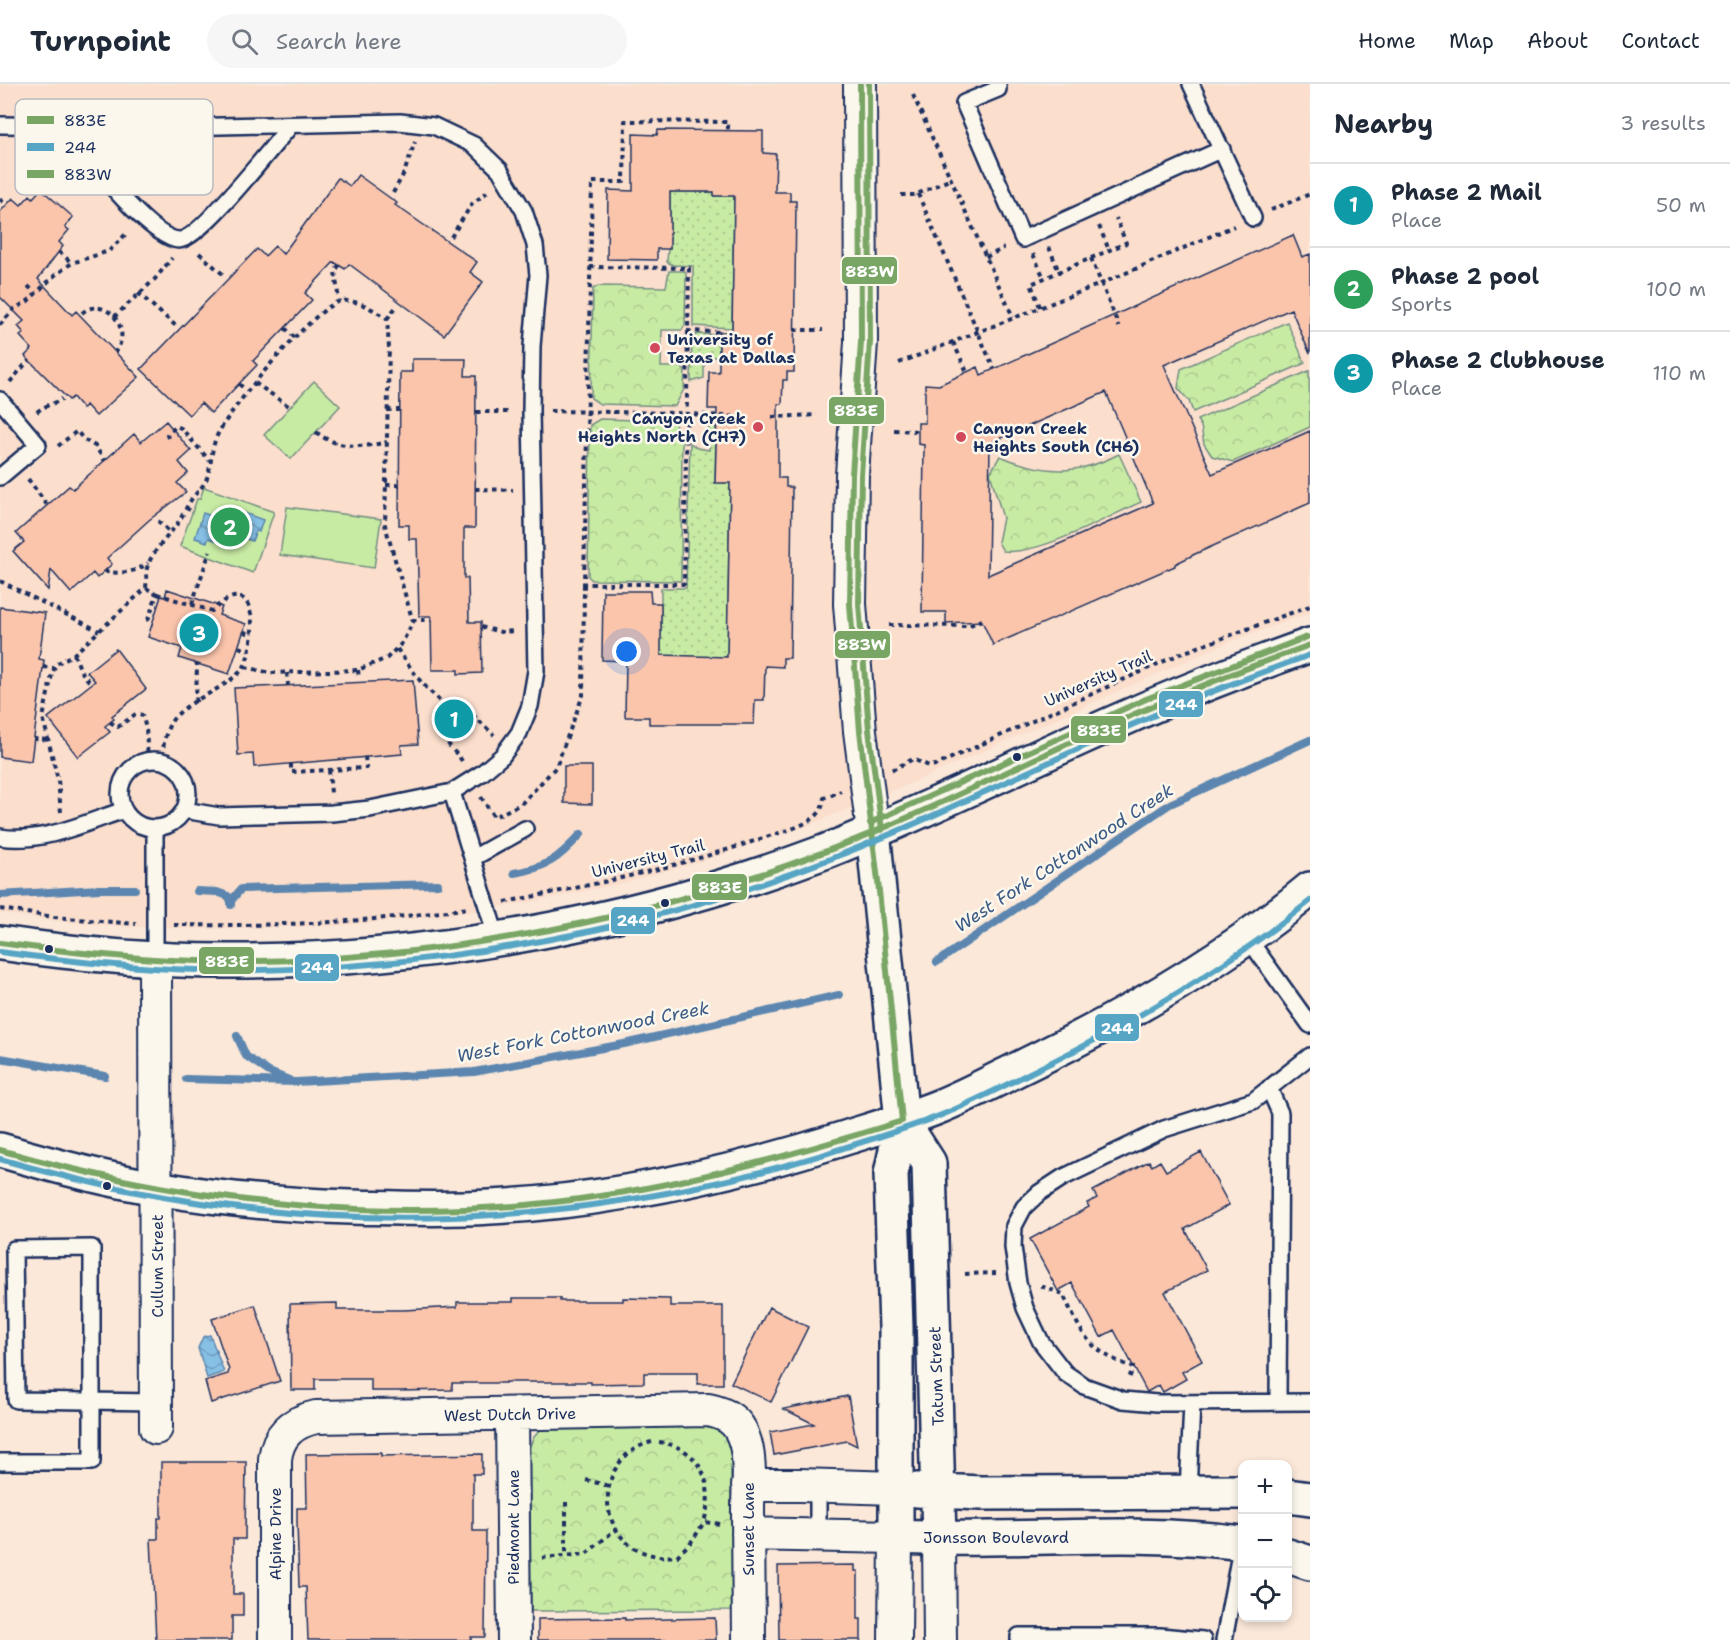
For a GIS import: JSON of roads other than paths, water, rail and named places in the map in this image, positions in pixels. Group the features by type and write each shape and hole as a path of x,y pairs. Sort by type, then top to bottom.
{"main road":[{"path":"0,943 58,952 155,959 290,960 437,948 497,939 663,904 754,876 923,811 1127,717 1251,666 1310,645"},
{"name":"Tatum Street","path":"873,831 902,1121 891,1174 897,1328 896,1537"},
{"path":"0,1150 63,1168 156,1188 308,1205 423,1209 491,1207 563,1201 660,1185 745,1167 808,1150 902,1121 942,1105 1094,1032 1190,975 1247,937 1310,889"},
{"name":"Tatum Street","path":"902,1121 929,1163 939,1539"},
{"path":"896,1488 939,1492 1238,1492"},
{"path":"1292,1497 1310,1499"},
{"name":"Jonsson Boulevard","path":"896,1537 939,1539 1168,1536 1238,1543"},
{"path":"1292,1558 1310,1563"}],"street":[{"path":"860,84 861,342 852,476 850,604 860,731 873,831"},
{"name":"Cullum Street","path":"155,959 156,1415"},
{"name":"West Dutch Drive","path":"286,1431 295,1424 316,1416 708,1410 723,1414 734,1421"},
{"name":"Piedmont Lane","path":"512,1414 514,1640"},
{"name":"Sunset Lane","path":"734,1421 746,1446 749,1640"},
{"name":"Alpine Drive","path":"275,1640 275,1459 278,1441 286,1431"},
{"path":"748,1485 896,1488"},
{"name":"Jonsson Boulevard","path":"748,1530 896,1537"},
{"name":"Tatum Street","path":"896,1537 896,1640"},
{"name":"Tatum Street","path":"939,1539 940,1640"}],"lane":[{"path":"998,84 998,89 964,103 1023,238 1222,149"},
{"path":"1191,84 1253,218"},
{"path":"184,810 219,816 332,813 370,810 452,792 502,756 519,733 530,706 536,671 531,411 532,346 538,275 535,245 524,211 500,170 474,145 434,126 400,122 213,125"},
{"path":"0,125 15,125"},
{"path":"121,195 142,217 161,232 179,240 192,236 224,204 291,125"},
{"path":"0,477 38,445 21,426 3,393"},
{"path":"155,761 171,765 185,780 188,801 184,810 172,824 155,829 137,824 124,810 120,800 123,779 129,770 138,764 155,761"},
{"path":"452,792 497,939"},
{"path":"0,837 29,838 124,810"},
{"path":"155,829 155,959"},
{"path":"473,858 525,829"},
{"path":"1247,937 1310,1024"},
{"path":"1310,1056 1253,1101 1164,1129 1062,1178 1039,1193 1024,1207 1014,1226 1013,1247 1018,1283 1025,1308 1041,1342 1065,1373 1084,1386 1123,1400 1157,1404 1310,1402"},
{"path":"1269,1088 1280,1113 1278,1402"},
{"path":"0,1462 92,1462 92,1401 92,1248 14,1249 16,1400 92,1401 156,1415"},
{"path":"1188,1492 1192,1403"},
{"path":"818,1485 818,1535"},
{"path":"1224,1640 1238,1565"},
{"path":"1019,1640 1019,1636 1160,1636 1203,1640"}],"water":[{"path":"239,511 263,520 259,532 256,531 252,541 239,536 235,547 209,538 207,542 195,538 203,513 234,524"},
{"path":"210,1335 224,1372 207,1378 198,1348 203,1337"}],"waterway":[{"name":"West Fork Cottonwood Creek","path":"937,962 1170,804 1310,740"},
{"path":"514,873 552,861 581,834"},
{"path":"231,905 231,901 241,889 438,884"},
{"path":"0,895 135,889"},
{"path":"197,891 217,892 228,896 231,901"},
{"name":"West Fork Cottonwood Creek","path":"186,1079 296,1082 474,1072 624,1044 839,995"},
{"path":"237,1036 246,1056 269,1072 289,1080"},
{"name":"West Fork Cottonwood Creek","path":"0,1058 105,1076"}],"place":[{"name":"University of Texas at Dallas","path":"655,348"},
{"name":"Canyon Creek Heights North (CH7)","path":"758,427"},
{"name":"Canyon Creek Heights South (CH6)","path":"961,437"},
{"name":"Phase 2 pool","path":"230,527"},
{"name":"Phase 2 Clubhouse","path":"199,633"},
{"name":"Phase 2 Mail","path":"454,719"}]}
